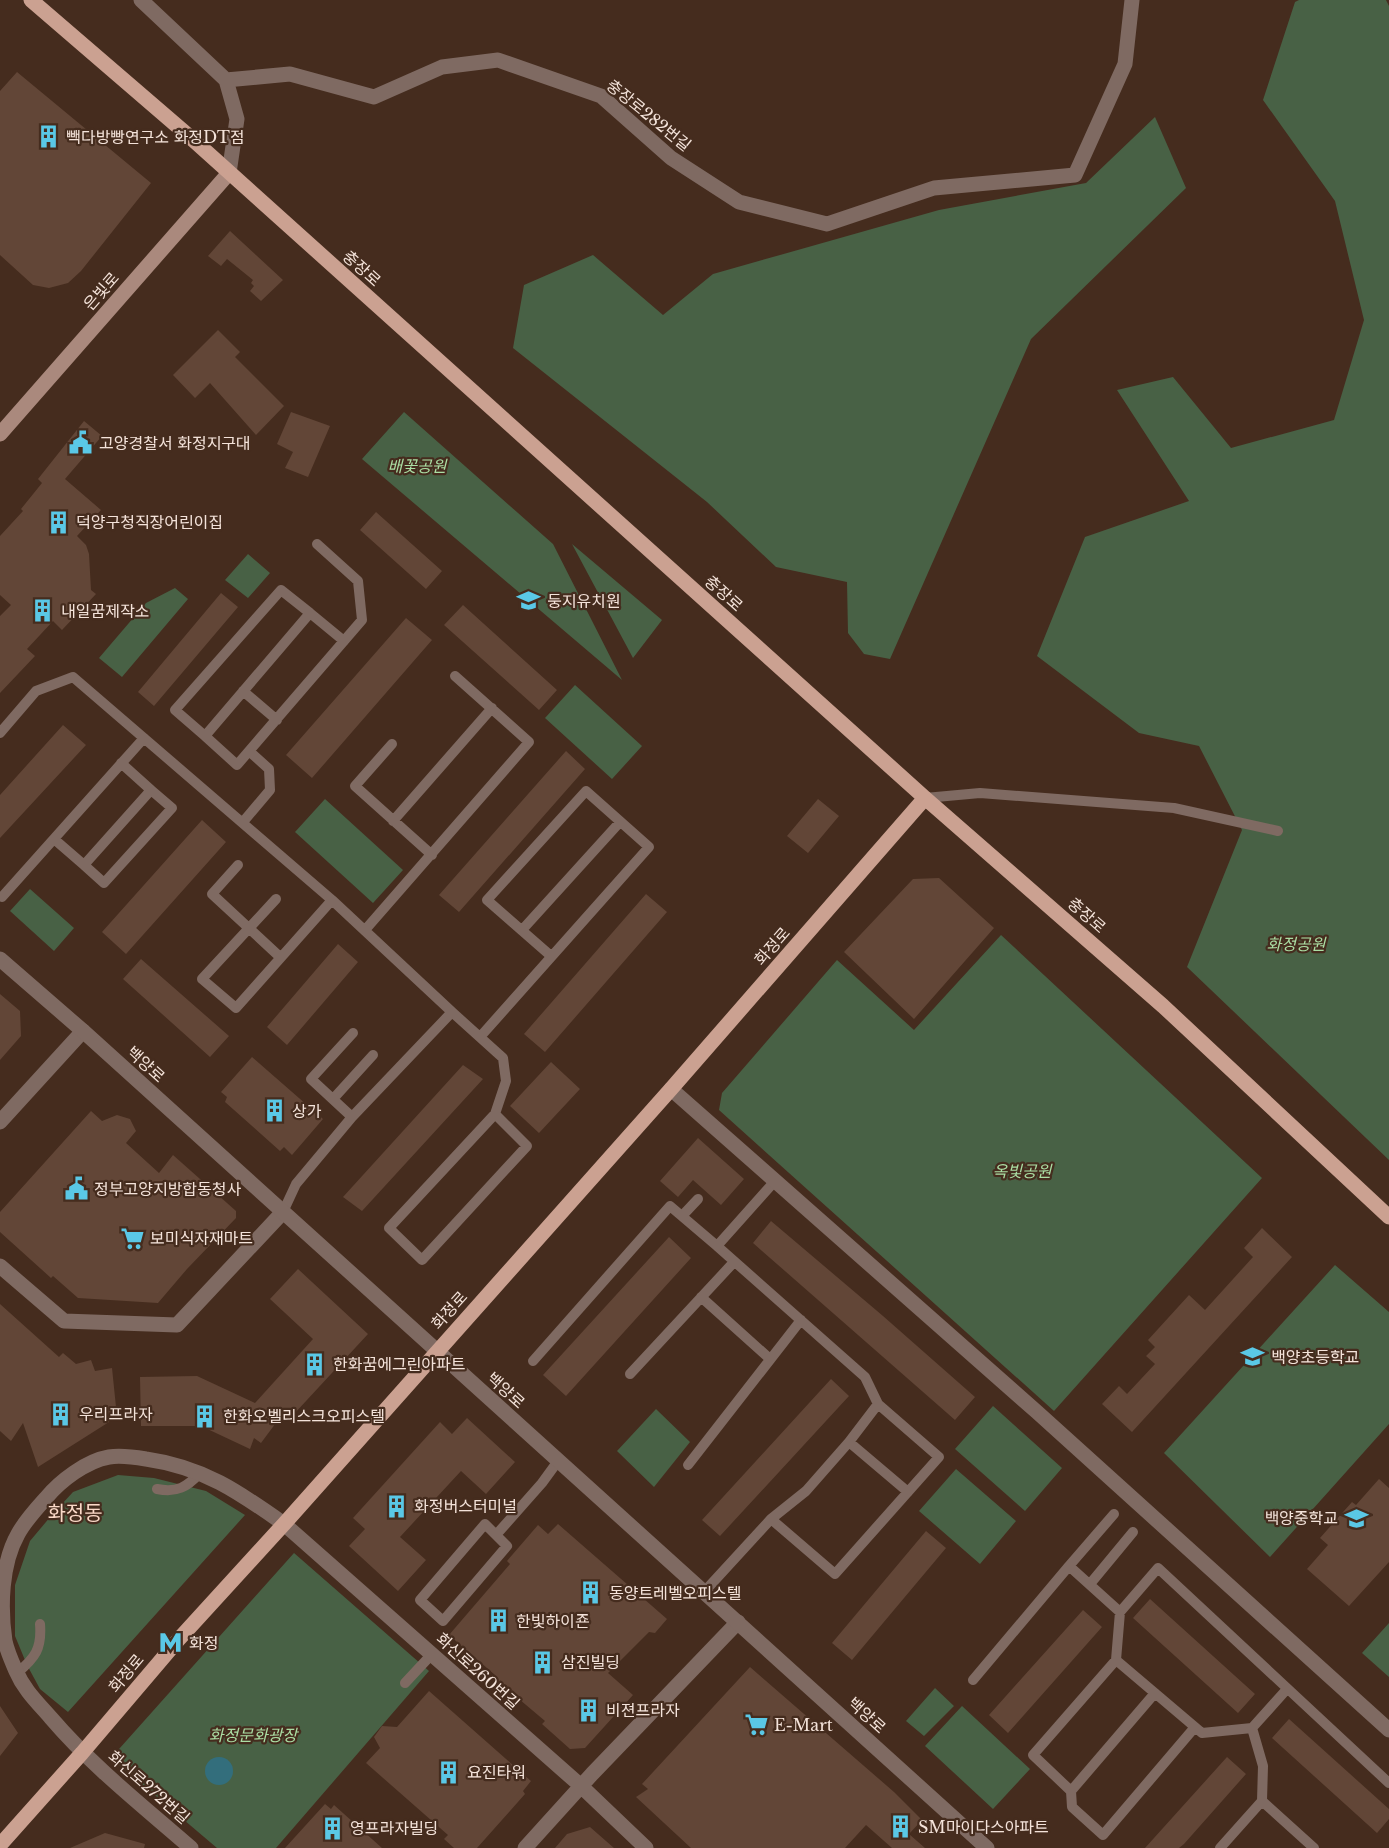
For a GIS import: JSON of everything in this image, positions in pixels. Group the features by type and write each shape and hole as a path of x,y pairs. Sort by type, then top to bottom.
{"main road":[{"name":"충장로","path":"31,0 229,173 925,798 1163,1006 1389,1217"},
{"name":"은빛로","path":"0,434 229,173"},
{"name":"화정로","path":"0,1845 179,1639 671,1089 925,798"}],"street":[{"path":"141,0 226,80 237,119 229,173"},
{"name":"충장로282번길","path":"226,80 290,74 374,97 442,67 498,60 601,96 671,158 739,202 827,224 934,188 1075,175 1125,64 1132,0"},
{"name":"백양로","path":"0,959 987,1848"},
{"path":"0,1122 82,1031"},
{"path":"671,1089 1045,1419 1389,1730"},
{"path":"0,1266 64,1321 177,1325 283,1212"},
{"name":"화신로260번길","path":"17,1673 5,1642 2,1614 3,1586 8,1559 18,1534 59,1482 84,1467 109,1457 134,1457 157,1461 200,1473 244,1496 284,1524 581,1786 646,1848"},
{"path":"525,1848 738,1622"},
{"name":"화신로272번길","path":"17,1673 31,1696 82,1753 191,1848"}],"lane":[{"path":"317,544 358,581 362,620 277,720 237,765 175,710 281,590 344,641"},
{"path":"205,736 310,613"},
{"path":"365,930 529,742 455,676"},
{"path":"0,733 36,691 72,677 332,900 503,1058 506,1081 495,1114 389,1228 422,1260 527,1146 495,1114"},
{"path":"243,691 277,720"},
{"path":"393,821 492,708"},
{"path":"2,897 144,738"},
{"path":"393,744 356,786 432,855"},
{"path":"243,822 270,790 269,769 249,751"},
{"path":"54,839 104,883 172,808 122,763"},
{"path":"84,865 151,790"},
{"path":"480,1036 649,847 586,791 488,900 551,956"},
{"path":"925,798 980,793 1174,808 1278,831"},
{"path":"522,930 620,822"},
{"path":"238,865 212,894 280,957"},
{"path":"276,899 202,979 236,1008 332,900"},
{"path":"283,1212 296,1184 352,1117 452,1012"},
{"path":"352,1117 311,1079 353,1033"},
{"path":"333,1099 373,1055"},
{"path":"717,1246 775,1181"},
{"path":"682,1216 698,1199"},
{"path":"533,1361 670,1206 865,1377 878,1404 939,1457 834,1574 771,1519"},
{"path":"630,1374 734,1262"},
{"path":"701,1297 770,1359"},
{"path":"688,1465 801,1320"},
{"path":"704,1592 771,1519 806,1491 849,1442 878,1404"},
{"path":"849,1442 908,1492"},
{"path":"496,1535 542,1483 558,1461"},
{"path":"157,1489 170,1492 188,1486 200,1473"},
{"path":"974,1680 1114,1514"},
{"path":"485,1524 496,1535 507,1546 443,1621 420,1600 485,1524"},
{"path":"1090,1584 1133,1532"},
{"path":"1069,1566 1120,1612"},
{"path":"1195,1727 1103,1835 1072,1808 1071,1791 1033,1755 1116,1660 1120,1612 1158,1568 1389,1783"},
{"path":"17,1673 39,1650 40,1624"},
{"path":"405,1683 432,1654"},
{"path":"1116,1660 1202,1733 1252,1728 1287,1689"},
{"path":"1071,1791 1155,1692"},
{"path":"1227,1846 1262,1802 1263,1766 1252,1728"},
{"path":"1262,1802 1314,1848"}],"green space":[{"name":"화정공원","path":"1299,0 1386,0 1389,6 1389,1160 1187,967 1242,830 1199,746 1139,733 1037,656 1085,537 1189,501 1117,390 1173,377 1231,448 1334,420 1364,320 1335,201 1263,100 1295,2"},
{"path":"1155,117 1186,188 1031,339 890,659 864,654 848,633 847,582 776,567 707,502 513,348 524,285 593,255 663,315 713,274 939,210 1086,183"},
{"name":"배꽃공원","path":"404,412 553,544 622,680 362,459"},
{"path":"572,544 662,620 633,658"},
{"path":"248,554 270,573 248,598 225,580"},
{"path":"175,588 188,599 122,677 99,658 146,603"},
{"path":"575,685 642,746 612,779 545,718"},
{"path":"325,799 403,870 373,903 295,832"},
{"path":"30,889 74,928 54,951 10,911"},
{"name":"옥빛공원","path":"1001,935 1262,1178 1054,1411 719,1110 722,1093 837,960 914,1030"},
{"path":"1335,1265 1389,1312 1389,1424 1270,1557 1164,1453"},
{"path":"993,1406 1062,1468 1025,1511 955,1449"},
{"path":"656,1409 690,1442 654,1487 617,1451"},
{"path":"956,1469 1016,1521 980,1564 919,1511"},
{"path":"118,1475 154,1478 206,1491 245,1515 68,1712 40,1689 27,1665 15,1636 15,1585 30,1541 73,1492"},
{"name":"화정문화광장","path":"294,1553 429,1671 276,1848 217,1848 111,1758"},
{"path":"1389,1623 1389,1677 1362,1653"},
{"path":"935,1688 954,1706 924,1736 906,1721"},
{"path":"962,1706 1030,1769 993,1809 925,1746"}],"water":[{"path":"219,1757 229,1761 233,1771 229,1781 219,1785 209,1781 205,1771 209,1761"}],"building":[{"name":"빽다방빵연구소 화정DT점","path":"17,72 151,183 81,271 68,283 49,288 33,285 0,255 0,91"},
{"path":"230,231 283,280 261,301 250,291 254,286 251,283 253,280 227,259 221,266 208,256"},
{"path":"218,330 240,352 235,357 284,406 256,435 210,383 195,398 173,375"},
{"path":"291,412 330,426 308,477 285,468 293,452 277,444"},
{"path":"84,421 102,436 65,479 101,510 77,536 86,545 89,554 91,590 96,594 62,630 53,621 27,649 35,656 0,693 0,616 11,605 0,595 0,536 23,511 21,509 42,483 38,479"},
{"path":"376,512 442,571 426,589 360,530"},
{"path":"221,593 238,607 154,706 138,692"},
{"path":"463,605 557,690 539,710 444,625"},
{"path":"406,618 432,640 312,778 286,755"},
{"path":"63,725 86,745 0,838 0,795"},
{"path":"566,751 585,769 459,912 439,895"},
{"path":"818,799 839,816 808,853 787,836"},
{"path":"202,820 226,842 126,954 102,932"},
{"path":"939,878 994,928 914,1019 844,952 913,879"},
{"path":"646,894 667,912 545,1052 524,1034"},
{"path":"338,944 358,962 287,1045 267,1027"},
{"path":"141,959 229,1036 210,1057 123,979"},
{"path":"0,994 20,1011 21,1036 0,1060"},
{"name":"상가","path":"252,1057 323,1119 292,1155 284,1147 280,1151 225,1102 227,1097 221,1092"},
{"path":"551,1062 580,1089 539,1133 510,1106"},
{"path":"463,1065 483,1079 362,1211 343,1197"},
{"path":"91,1111 102,1121 117,1115 130,1119 136,1131 126,1143 159,1173 173,1155 236,1211 236,1218 158,1303 78,1298 53,1276 51,1278 0,1232 0,1212"},
{"path":"698,1138 744,1179 721,1205 693,1180 678,1197 660,1181"},
{"path":"771,1221 975,1397 955,1420 753,1243"},
{"path":"1262,1228 1292,1257 1132,1432 1102,1404 1119,1386 1127,1394 1155,1364 1146,1356 1155,1347 1148,1340 1189,1295 1205,1310 1253,1257 1244,1248"},
{"path":"669,1237 691,1258 566,1396 543,1375"},
{"path":"298,1269 368,1334 294,1414 287,1408 261,1443 254,1438 250,1449 201,1426 141,1426 140,1377 197,1376 255,1403 313,1339 270,1299"},
{"name":"우리프라자","path":"0,1304 59,1357 63,1353 76,1364 91,1360 95,1371 112,1368 116,1407 109,1422 38,1467 23,1423 11,1441 0,1431"},
{"path":"831,1379 849,1396 720,1536 702,1520"},
{"name":"화정버스터미널","path":"467,1418 515,1462 486,1494 461,1471 400,1537 426,1560 398,1591 349,1546 365,1529 353,1518 440,1422 452,1434"},
{"path":"1379,1479 1389,1488 1389,1562 1349,1606 1307,1569 1328,1545 1320,1538 1352,1502 1356,1505"},
{"path":"558,1524 667,1619 655,1633 649,1632 608,1673 633,1695 585,1748 570,1749 542,1724 545,1721 493,1677 495,1675 449,1635 510,1564 507,1561 538,1525 548,1534"},
{"path":"926,1531 946,1548 852,1660 832,1643"},
{"path":"1150,1599 1255,1694 1238,1713 1133,1618"},
{"path":"1083,1610 1102,1627 1008,1733 989,1715"},
{"name":"E-Mart","path":"750,1667 894,1792 922,1820 909,1834 925,1848 892,1848 866,1825 845,1848 691,1848 636,1797 648,1789 642,1784"},
{"name":"요진타워","path":"429,1691 531,1781 523,1791 525,1794 477,1848 454,1848 444,1839 448,1835 366,1763 380,1748 374,1737 382,1726 397,1727"},
{"path":"0,1706 18,1733 0,1756"},
{"path":"1289,1719 1389,1809 1389,1819 1377,1833 1272,1738"},
{"path":"1227,1757 1246,1774 1184,1844 1179,1848 1145,1848"},
{"name":"영프라자빌딩","path":"325,1804 331,1809 334,1805 382,1848 285,1848"},
{"path":"590,1827 614,1848 555,1848 567,1834"},
{"path":"105,1833 145,1844 144,1848 70,1848"}],"place":[{"name":"빽다방빵연구소 화정DT점","path":"48,137"},
{"name":"고양경찰서 화정지구대","path":"81,443"},
{"name":"덕양구청직장어린이집","path":"58,522"},
{"name":"둥지유치원","path":"529,601"},
{"name":"내일꿈제작소","path":"43,611"},
{"name":"상가","path":"274,1111"},
{"name":"정부고양지방합동청사","path":"76,1189"},
{"name":"보미식자재마트","path":"132,1238"},
{"name":"백양초등학교","path":"1253,1357"},
{"name":"한화꿈에그린아파트","path":"315,1364"},
{"name":"우리프라자","path":"61,1414"},
{"name":"한화오벨리스크오피스텔","path":"205,1416"},
{"name":"화정버스터미널","path":"396,1506"},
{"name":"백양중학교","path":"1356,1518"},
{"name":"동양트레벨오피스텔","path":"591,1593"},
{"name":"한빛하이죤","path":"498,1621"},
{"name":"화정","path":"171,1643"},
{"name":"삼진빌딩","path":"543,1662"},
{"name":"비젼프라자","path":"588,1710"},
{"name":"E-Mart","path":"756,1725"},
{"name":"요진타워","path":"449,1772"},
{"name":"SM마이다스아파트","path":"900,1827"},
{"name":"영프라자빌딩","path":"332,1828"}],"district":[{"name":"화정동","path":"75,1513"}]}
